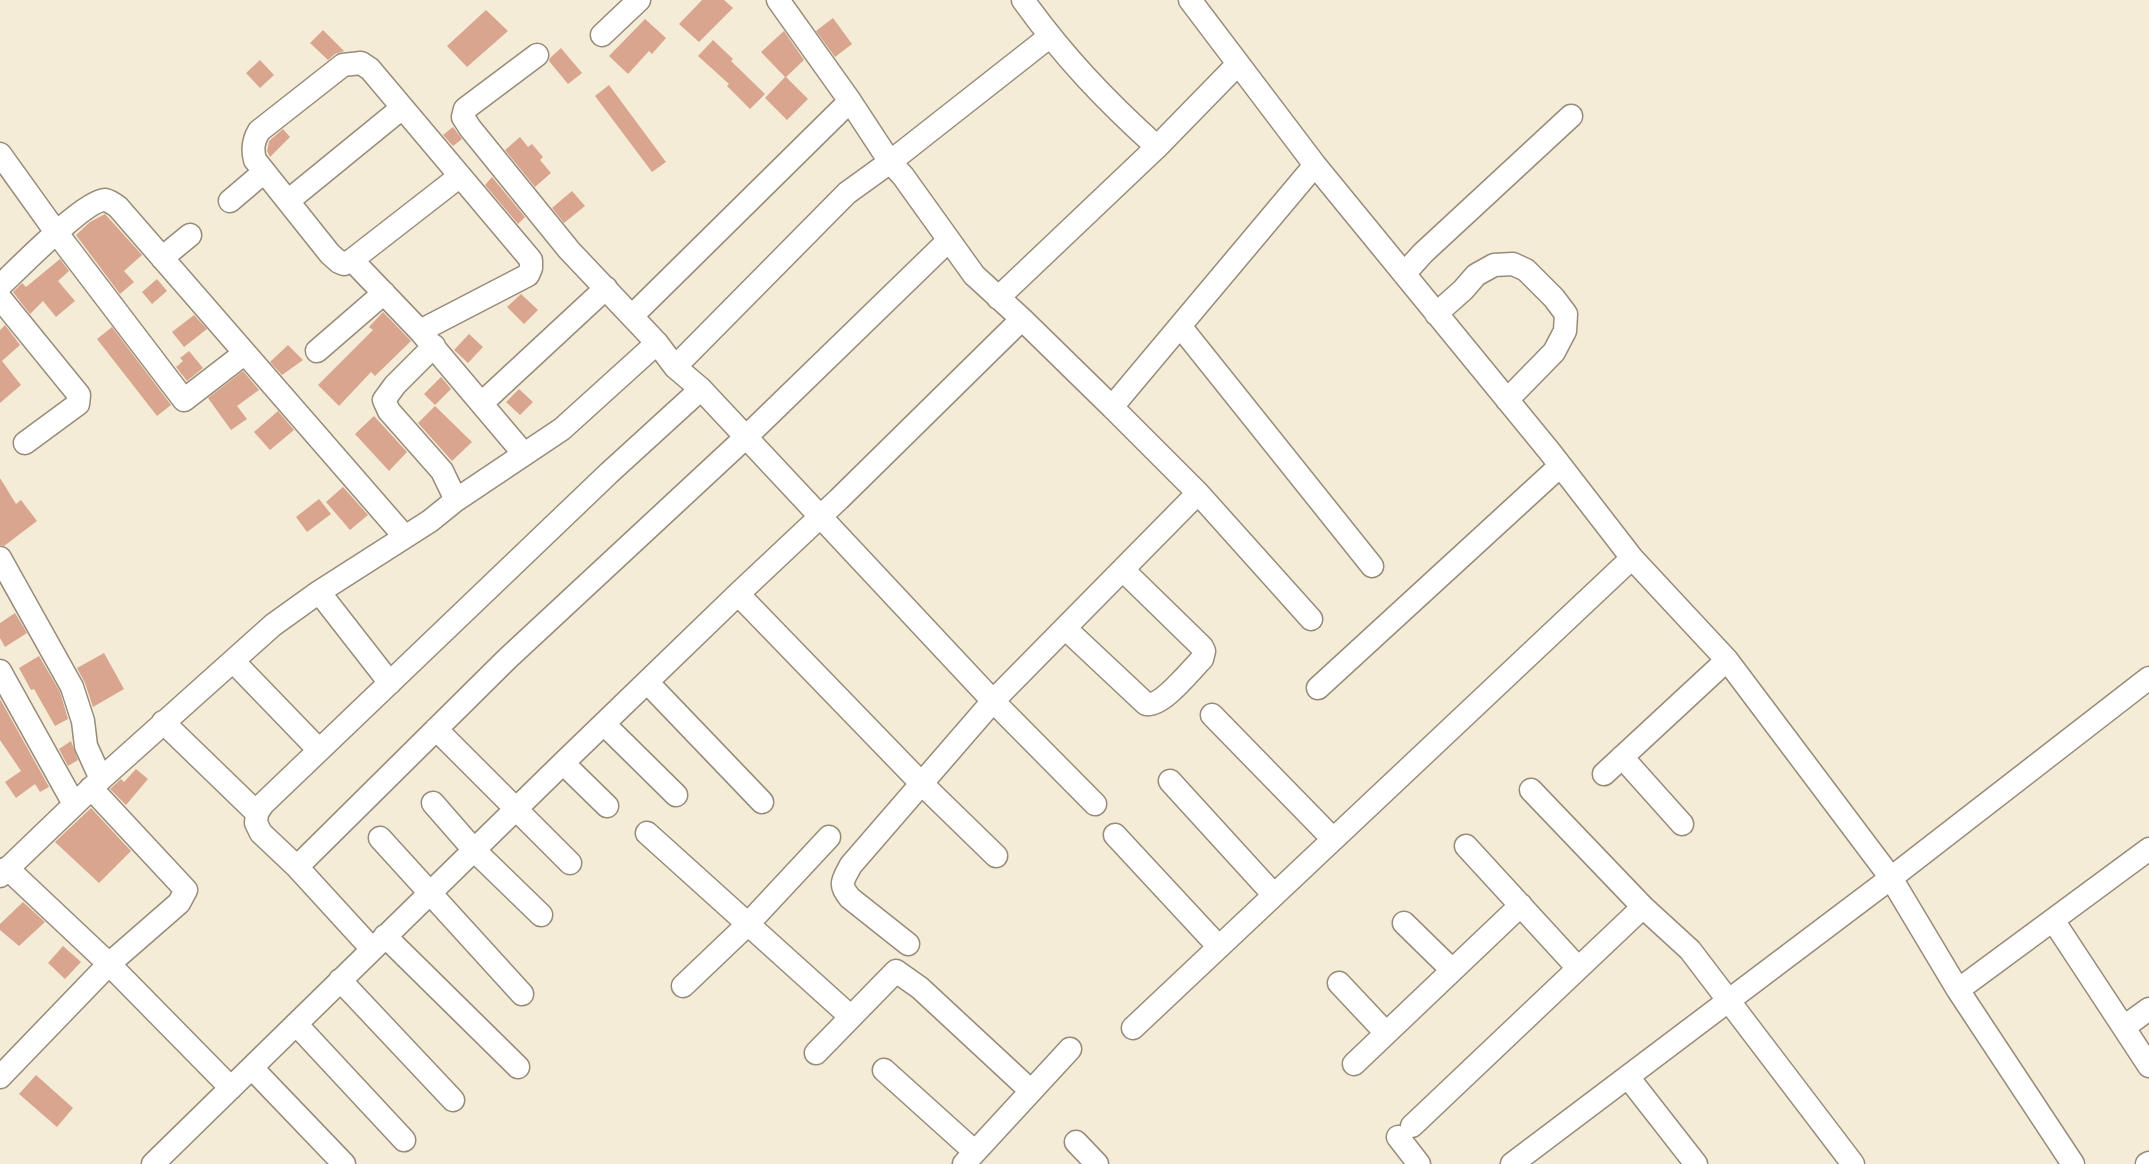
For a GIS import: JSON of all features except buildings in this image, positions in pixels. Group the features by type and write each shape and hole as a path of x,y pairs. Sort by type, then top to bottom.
{"street":[{"path":"602,35 639,0"},
{"path":"778,0 890,162 903,176 974,275 1022,319 1198,493 1311,619"},
{"path":"1023,0 1050,37 1107,101 1157,147"},
{"path":"1190,0 1314,165 1507,400 1632,558 1727,660 1891,878 1958,990 2073,1164"},
{"path":"675,367 847,193 1050,37"},
{"path":"537,56 465,109 463,117 569,250 657,343 675,367 701,389 993,701 1095,804"},
{"path":"456,500 442,471 389,411 384,400 427,338 528,275 531,260 370,69 361,63 343,65 259,131 254,139 252,151 255,160 264,172 330,254 344,264 460,176"},
{"path":"998,298 1157,147 1238,64"},
{"path":"632,316 850,101"},
{"path":"288,201 402,108"},
{"path":"1404,274 1423,253 1571,116"},
{"path":"0,154 56,232 184,400 245,353"},
{"path":"1112,407 1314,165"},
{"path":"230,201 264,172"},
{"path":"0,286 56,232 96,203 105,200 118,207 405,537"},
{"path":"162,258 190,235"},
{"path":"297,867 516,651 746,437 949,240"},
{"path":"352,260 427,338 524,454"},
{"path":"1436,314 1464,290 1476,275 1494,265 1513,264 1527,270 1554,298 1566,314 1565,331 1554,352 1507,400"},
{"path":"482,403 606,288"},
{"path":"317,351 384,293"},
{"path":"0,298 79,395 78,404 26,442"},
{"path":"153,1164 563,763 820,515 840,499 1022,319"},
{"path":"1180,326 1372,566"},
{"path":"231,1088 109,964 4,872 163,722 273,625 319,592 430,521 456,500 562,429 657,343"},
{"path":"518,1067 379,943 261,833 256,824 256,813 609,473 701,389"},
{"path":"1318,688 1560,466"},
{"path":"908,944 850,898 844,890 842,882 851,865 993,701 1198,493"},
{"path":"0,558 72,687 83,721 86,746 96,784 186,890 179,903 109,964 0,1077"},
{"path":"1133,1028 1632,558"},
{"path":"1065,628 1146,704 1158,703 1178,684 1202,659 1204,651 1123,570"},
{"path":"319,592 390,682"},
{"path":"738,594 921,783 996,856"},
{"path":"1604,774 1727,660"},
{"path":"233,661 319,750"},
{"path":"0,671 74,804"},
{"path":"1512,1164 1891,878 2149,678"},
{"path":"647,682 762,802"},
{"path":"1212,715 1333,839"},
{"path":"163,722 256,813"},
{"path":"604,724 676,795"},
{"path":"436,729 570,863"},
{"path":"1622,758 1682,824"},
{"path":"563,763 607,806"},
{"path":"1170,781 1274,895"},
{"path":"1531,790 1643,907 1690,950 1853,1164"},
{"path":"433,804 474,850 541,915"},
{"path":"647,833 851,1017"},
{"path":"1115,835 1219,947"},
{"path":"683,986 747,924 829,837"},
{"path":"380,838 522,994"},
{"path":"1466,846 1578,968"},
{"path":"1958,990 2149,849"},
{"path":"1354,1064 1521,905"},
{"path":"1419,1164 1405,1131 1643,907"},
{"path":"2053,920 2149,1066"},
{"path":"1404,923 1452,970"},
{"path":"816,1053 896,971 920,988 1031,1091"},
{"path":"340,980 453,1100"},
{"path":"1339,983 1386,1033"},
{"path":"2124,1028 2149,1010"},
{"path":"296,1024 404,1140"},
{"path":"884,1070 969,1158 1070,1049"},
{"path":"252,1068 344,1164"},
{"path":"1628,1077 1695,1164"},
{"path":"1076,1142 1097,1164"}]}
